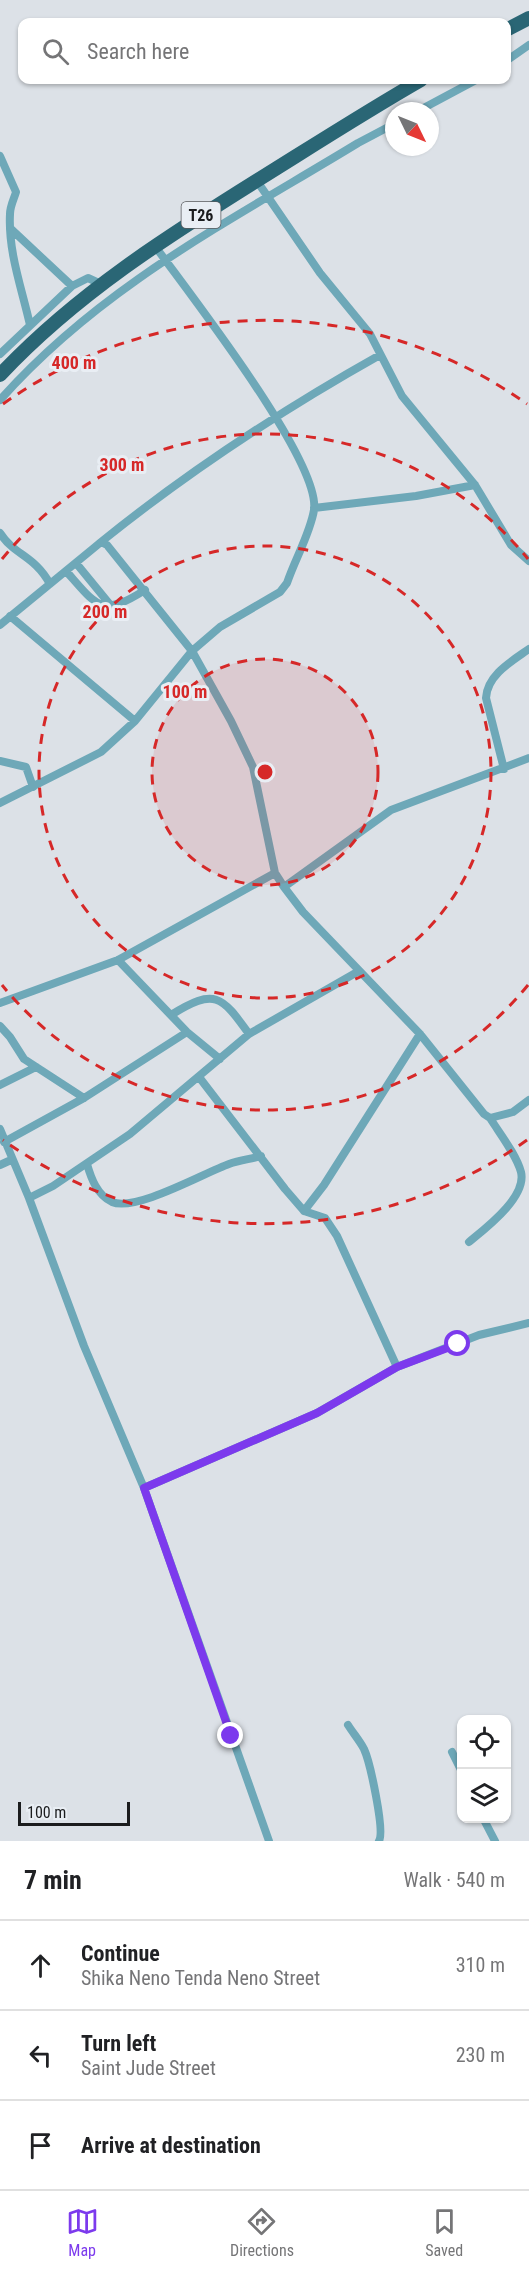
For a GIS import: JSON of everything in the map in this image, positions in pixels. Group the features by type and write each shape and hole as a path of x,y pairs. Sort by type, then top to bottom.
{"highway":[{"path":"511,28 529,18"},
{"name":"T26","path":"0,375 56,320 101,284 155,246 415,84"}],"street":[{"path":"511,58 529,45"},
{"path":"435,102 469,84"},
{"path":"0,400 62,336 112,296 165,259 385,129"},
{"path":"0,156 16,192 9,214 17,278 30,325"},
{"path":"257,181 320,273 370,334 402,396 475,485 511,545 529,561"},
{"path":"11,229 72,286"},
{"path":"0,804 101,752 135,721 192,651 220,627 280,592 287,583 314,508 305,470 275,416 155,246"},
{"path":"0,354 72,286 88,278 101,284"},
{"path":"0,625 101,542 189,474 275,416 380,355"},
{"path":"314,508 416,496 475,485"},
{"path":"0,533 11,548 35,563 50,584"},
{"path":"101,542 113,551 192,651 231,721 253,767 275,873 284,887 303,912 420,1034 490,1118 518,1165 522,1181 499,1216 469,1242"},
{"path":"76,563 112,607"},
{"path":"66,571 91,598 101,605 112,607 145,590"},
{"path":"10,616 135,721"},
{"path":"504,769 486,690 497,673 529,649"},
{"path":"284,887 392,810 529,758"},
{"path":"0,761 26,767 33,787"},
{"path":"0,1003 118,960 275,873"},
{"path":"118,960 187,1032 220,1059"},
{"path":"29,1198 53,1186 138,1128 249,1034 359,971"},
{"path":"171,1015 207,998 219,999 231,1008 249,1034"},
{"path":"0,1026 24,1059 84,1098"},
{"path":"4,1142 84,1098 187,1032"},
{"path":"304,1211 324,1185 420,1034"},
{"path":"0,1085 36,1067"},
{"path":"200,1077 304,1211 325,1218 337,1236 397,1367"},
{"path":"490,1118 513,1112 529,1100"},
{"path":"0,1129 29,1198 84,1346 144,1488 269,1841"},
{"path":"87,1164 97,1189 108,1200 114,1203 130,1203 159,1194 230,1164 261,1156"},
{"path":"0,1165 12,1160"},
{"path":"144,1488 317,1413 397,1367 479,1335 529,1323"},
{"path":"348,1725 363,1747 372,1771 376,1807 383,1831 379,1841"},
{"path":"452,1752 460,1769"},
{"path":"486,1823 495,1841"}],"route":[{"path":"231,1736 144,1488 317,1413 397,1367 458,1344"}]}
